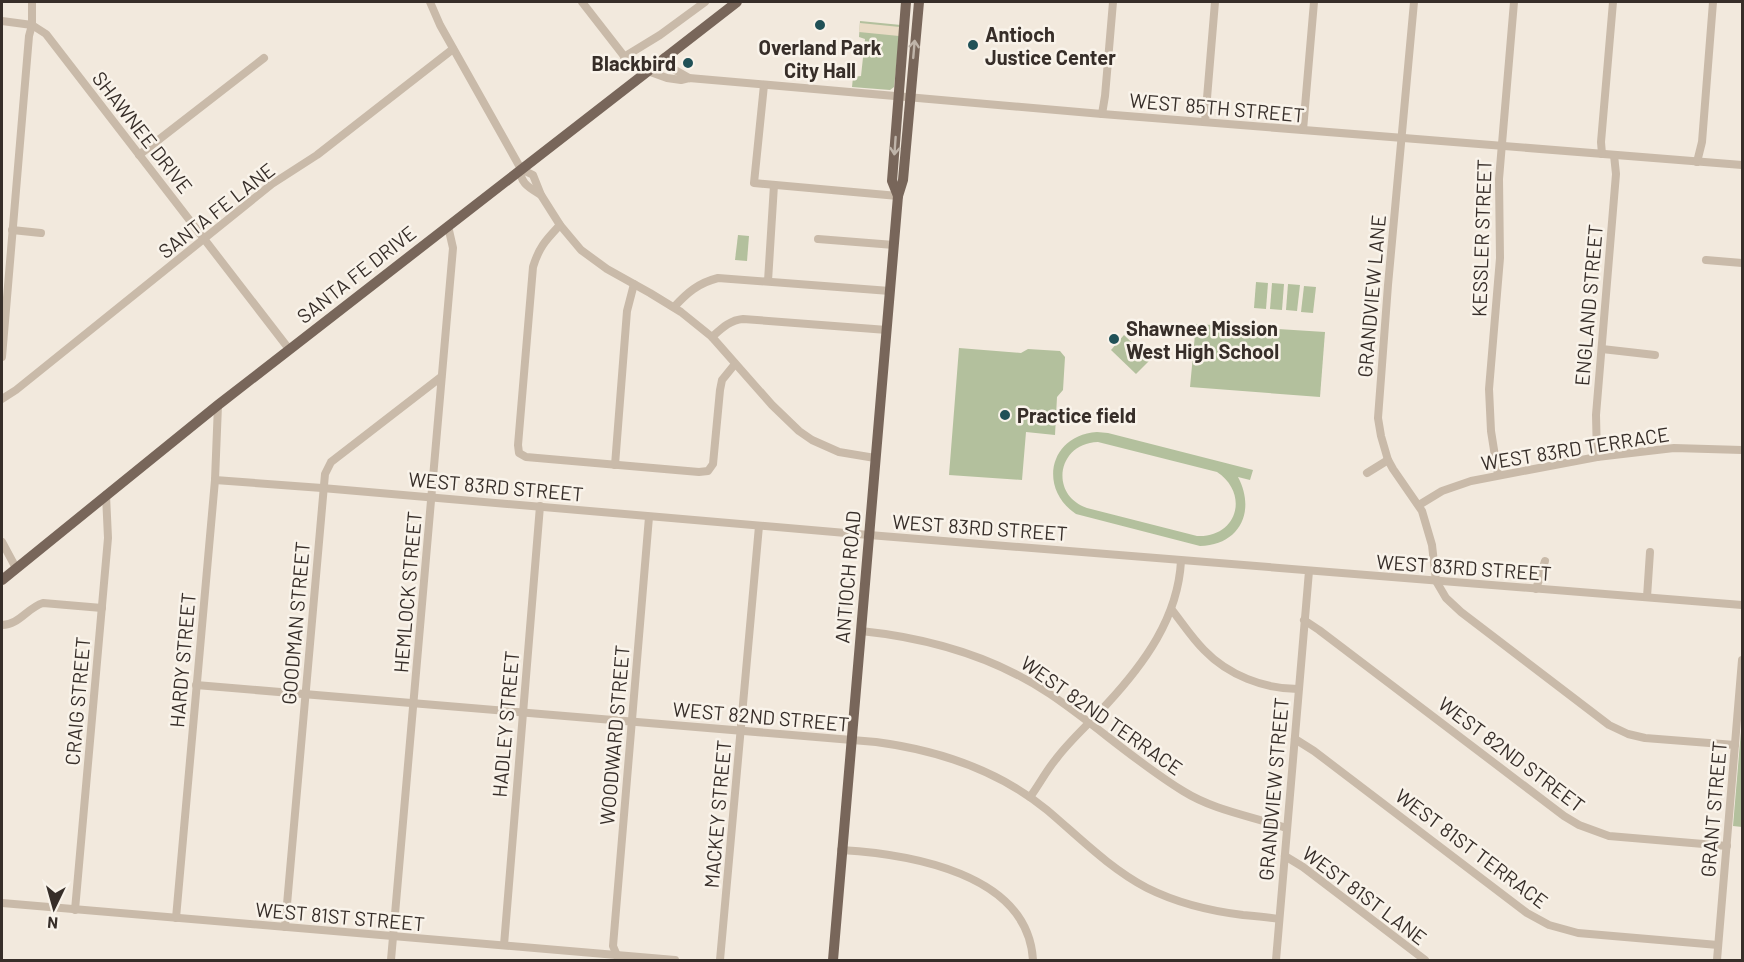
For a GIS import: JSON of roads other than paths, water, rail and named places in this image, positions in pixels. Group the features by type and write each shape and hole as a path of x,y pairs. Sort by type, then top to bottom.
{"main road":[{"name":"SANTA FE DRIVE","path":"2,580 289,349 736,2"},
{"name":"ANTIOCH ROAD","path":"897,196 892,181 906,2"},
{"name":"ANTIOCH ROAD","path":"832,960 897,196 903,180 919,2"}],"street":[{"path":"2,357 29,36 32,25 32,2"},
{"path":"430,2 436,19 521,169 520,176 523,183 541,195 560,225 581,250 596,263 674,307 712,338 772,405 799,431 812,440 839,452 875,458"},
{"path":"624,57 660,35 705,2"},
{"path":"1102,114 1113,2"},
{"path":"1205,122 1215,2"},
{"path":"1303,130 1314,2"},
{"name":"GRANDVIEW LANE","path":"1414,2 1378,405 1381,436 1388,460 1419,505 1429,529 1436,581"},
{"name":"KESSLER STREET","path":"1498,475 1489,407 1500,258 1501,146 1514,2"},
{"path":"1602,154 1601,142 1613,2"},
{"path":"1696,162 1702,142 1713,2"},
{"path":"584,3 631,65 646,72"},
{"path":"2,21 32,25"},
{"name":"SHAWNEE DRIVE","path":"32,25 46,34 289,349"},
{"name":"SANTA FE LANE","path":"2,399 272,184 317,155 453,49"},
{"path":"664,57 675,70 689,78"},
{"path":"139,155 264,58"},
{"name":"WEST 85TH STREET","path":"646,72 681,80 689,78 1102,114 1743,165"},
{"path":"764,85 754,183 897,196"},
{"name":"ENGLAND STREET","path":"1598,457 1595,426 1616,174 1614,155"},
{"path":"768,281 774,185"},
{"name":"WEST 83RD STREET","path":"560,225 542,244 533,267 519,453 526,457 553,460 708,471 713,464 720,390 723,380 735,364"},
{"name":"HEMLOCK STREET","path":"391,960 453,248 448,226"},
{"path":"12,230 41,233"},
{"path":"818,239 894,245"},
{"path":"1706,260 1743,263"},
{"path":"674,307 694,287 724,278 890,291"},
{"path":"615,465 627,311 634,284"},
{"path":"712,338 724,326 735,320 744,319 887,330"},
{"path":"1602,349 1655,355"},
{"name":"GOODMAN STREET","path":"285,927 325,474 331,462 441,377"},
{"name":"HARDY STREET","path":"176,918 214,480 218,405"},
{"name":"WEST 83RD TERRACE","path":"1419,505 1456,485 1598,457 1674,448 1743,450"},
{"path":"1367,473 1388,460"},
{"name":"WEST 83RD STREET","path":"214,480 1181,561 1743,605"},
{"name":"CRAIG STREET","path":"75,910 108,528 106,495"},
{"name":"HADLEY STREET","path":"504,945 540,506"},
{"name":"WOODWARD STREET","path":"618,958 613,946 649,517"},
{"name":"MACKEY STREET","path":"720,960 759,526"},
{"path":"2,542 16,568"},
{"path":"1647,597 1650,552"},
{"path":"1030,797 1056,759 1121,688 1144,659 1172,610 1181,561"},
{"path":"1536,589 1545,561"},
{"path":"1304,620 1309,571"},
{"path":"1436,581 1440,591 1461,612 1609,725 1628,734 1645,738 1735,746"},
{"path":"2,625 11,624 35,605 43,603 102,608"},
{"path":"1172,610 1205,652 1230,670 1261,684 1298,689"},
{"name":"WEST 82ND STREET","path":"1304,620 1579,825 1609,836 1727,846"},
{"name":"GRANDVIEW STREET","path":"1276,960 1304,620"},
{"name":"WEST 82ND TERRACE","path":"861,631 939,644 999,666 1051,695 1183,792 1223,810 1286,828"},
{"name":"GRANT STREET","path":"1717,960 1743,660"},
{"name":"WEST 82ND STREET","path":"196,685 851,740 926,751 983,771 1030,797 1102,858 1148,888 1194,906 1279,919"},
{"name":"WEST 81ST TERRACE","path":"1295,739 1527,913 1549,925 1578,933 1718,945"},
{"path":"841,850 890,854 918,860 957,873 988,888 1008,904 1022,924 1033,960"},
{"name":"WEST 81ST LANE","path":"1285,856 1303,867 1425,960"},
{"name":"WEST 81ST STREET","path":"2,903 504,945 618,958 675,960"}],"place":[{"name":"Overland Park City Hall","path":"820,25"},
{"name":"Antioch Justice Center","path":"973,45"},
{"name":"Blackbird","path":"688,63"},
{"name":"Shawnee Mission West High School","path":"1114,339"},
{"name":"Practice field","path":"1005,415"}]}
